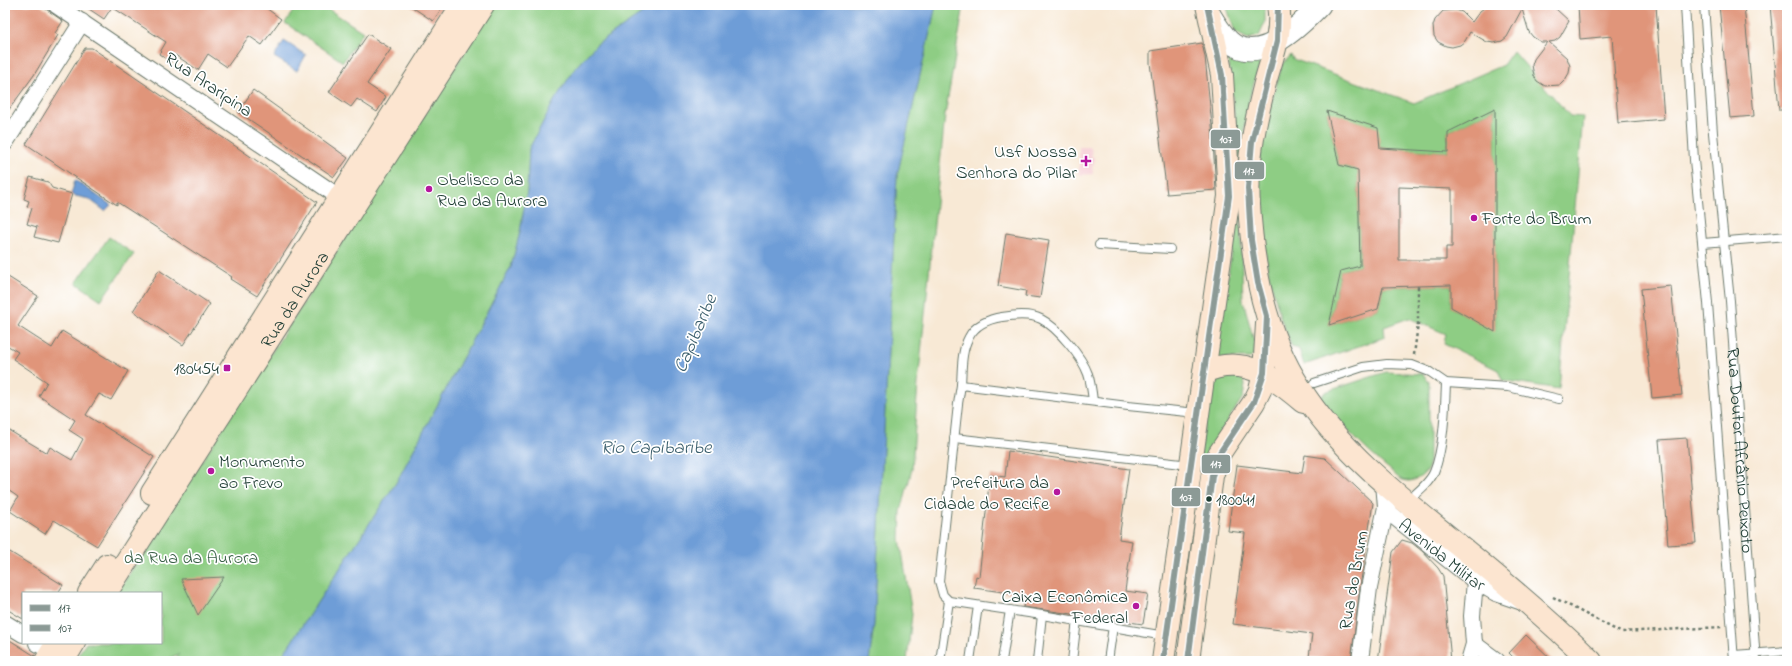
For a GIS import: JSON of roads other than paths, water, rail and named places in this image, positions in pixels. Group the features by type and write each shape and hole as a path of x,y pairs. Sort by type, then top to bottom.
{"main road":[{"name":"Rua da Aurora","path":"90,592 462,5"},
{"name":"Rua da Aurora","path":"107,592 483,5"},
{"name":"Avenida Militar","path":"1278,5 1279,13 1277,41 1252,142 1248,188 1251,240 1258,283 1267,316 1282,354 1299,387 1318,414 1351,451 1384,483 1396,505 1478,561 1591,661"},
{"path":"1163,661 1161,632 1190,465 1229,196 1222,75 1208,9"},
{"path":"1188,661 1212,476 1219,454 1254,402 1264,372 1267,316"},
{"path":"1204,372 1215,367 1228,365 1241,366 1264,372"},
{"name":"Avenida Militar","path":"1264,372 1318,414"},
{"path":"51,652 71,644"}],"street":[{"name":"Rua Araripina","path":"56,5 339,197"},
{"path":"1208,9 1219,29 1230,42 1243,48 1253,49 1268,46 1299,27 1320,5"},
{"path":"5,143 82,22"},
{"name":"Avenida Militar","path":"1396,505 1391,514 1475,581 1496,593 1526,603"},
{"name":"Rua do Brum","path":"1360,661 1369,588 1396,505"},
{"path":"1469,661 1474,644 1472,611 1475,581"},
{"path":"5,622 22,633"},
{"path":"1474,644 1497,661"}],"lane":[{"name":"Rua Doutor Afrânio Peixoto","path":"1685,5 1694,160 1704,243 1734,658"},
{"name":"Rua Doutor Afrânio Peixoto","path":"1704,5 1713,133 1725,241 1756,658"},
{"path":"1704,243 1787,236"},
{"path":"1099,244 1170,249"},
{"path":"940,661 946,598 939,581 965,347 969,336 979,326 993,318 1029,315 1040,318 1057,330 1088,372 1093,401"},
{"path":"1314,383 1363,367 1387,364 1412,365 1430,372 1446,383 1508,386 1559,399"},
{"path":"1396,505 1420,490 1434,473 1441,440 1446,383"},
{"path":"961,385 1197,413"},
{"path":"954,438 1190,465"},
{"path":"946,598 978,606 1161,632"},
{"path":"970,661 978,606"},
{"path":"1002,661 1010,610"},
{"path":"1037,661 1042,615"},
{"path":"1072,661 1077,620"},
{"path":"1108,661 1112,626"},
{"path":"1734,658 1756,658 1787,651"}],"water":[{"name":"Rio Capibaribe","path":"655,5 936,5 897,176 874,624 869,661 279,661 396,483 511,267 520,232 527,191 529,149 554,101 576,67 596,45"},
{"path":"284,41 306,55 297,71 274,57"},
{"path":"75,180 111,205 105,211 89,199 71,195"}],"place":[{"name":"Usf Nossa Senhora do Pilar","path":"1086,161"},
{"name":"Obelisco da Rua da Aurora","path":"429,189"},
{"name":"Forte do Brum","path":"1474,218"},
{"name":"180454","path":"227,368"},
{"name":"Monumento ao Frevo","path":"211,471"},
{"name":"Prefeitura da Cidade do Recife","path":"1057,492"},
{"name":"180041","path":"1209,499"},
{"name":"Caixa Econômica Federal","path":"1136,606"}],"water label":[{"name":"Capibaribe","path":"694,333"}],"park label":[{"name":"da Rua da Aurora","path":"191,557"}]}
